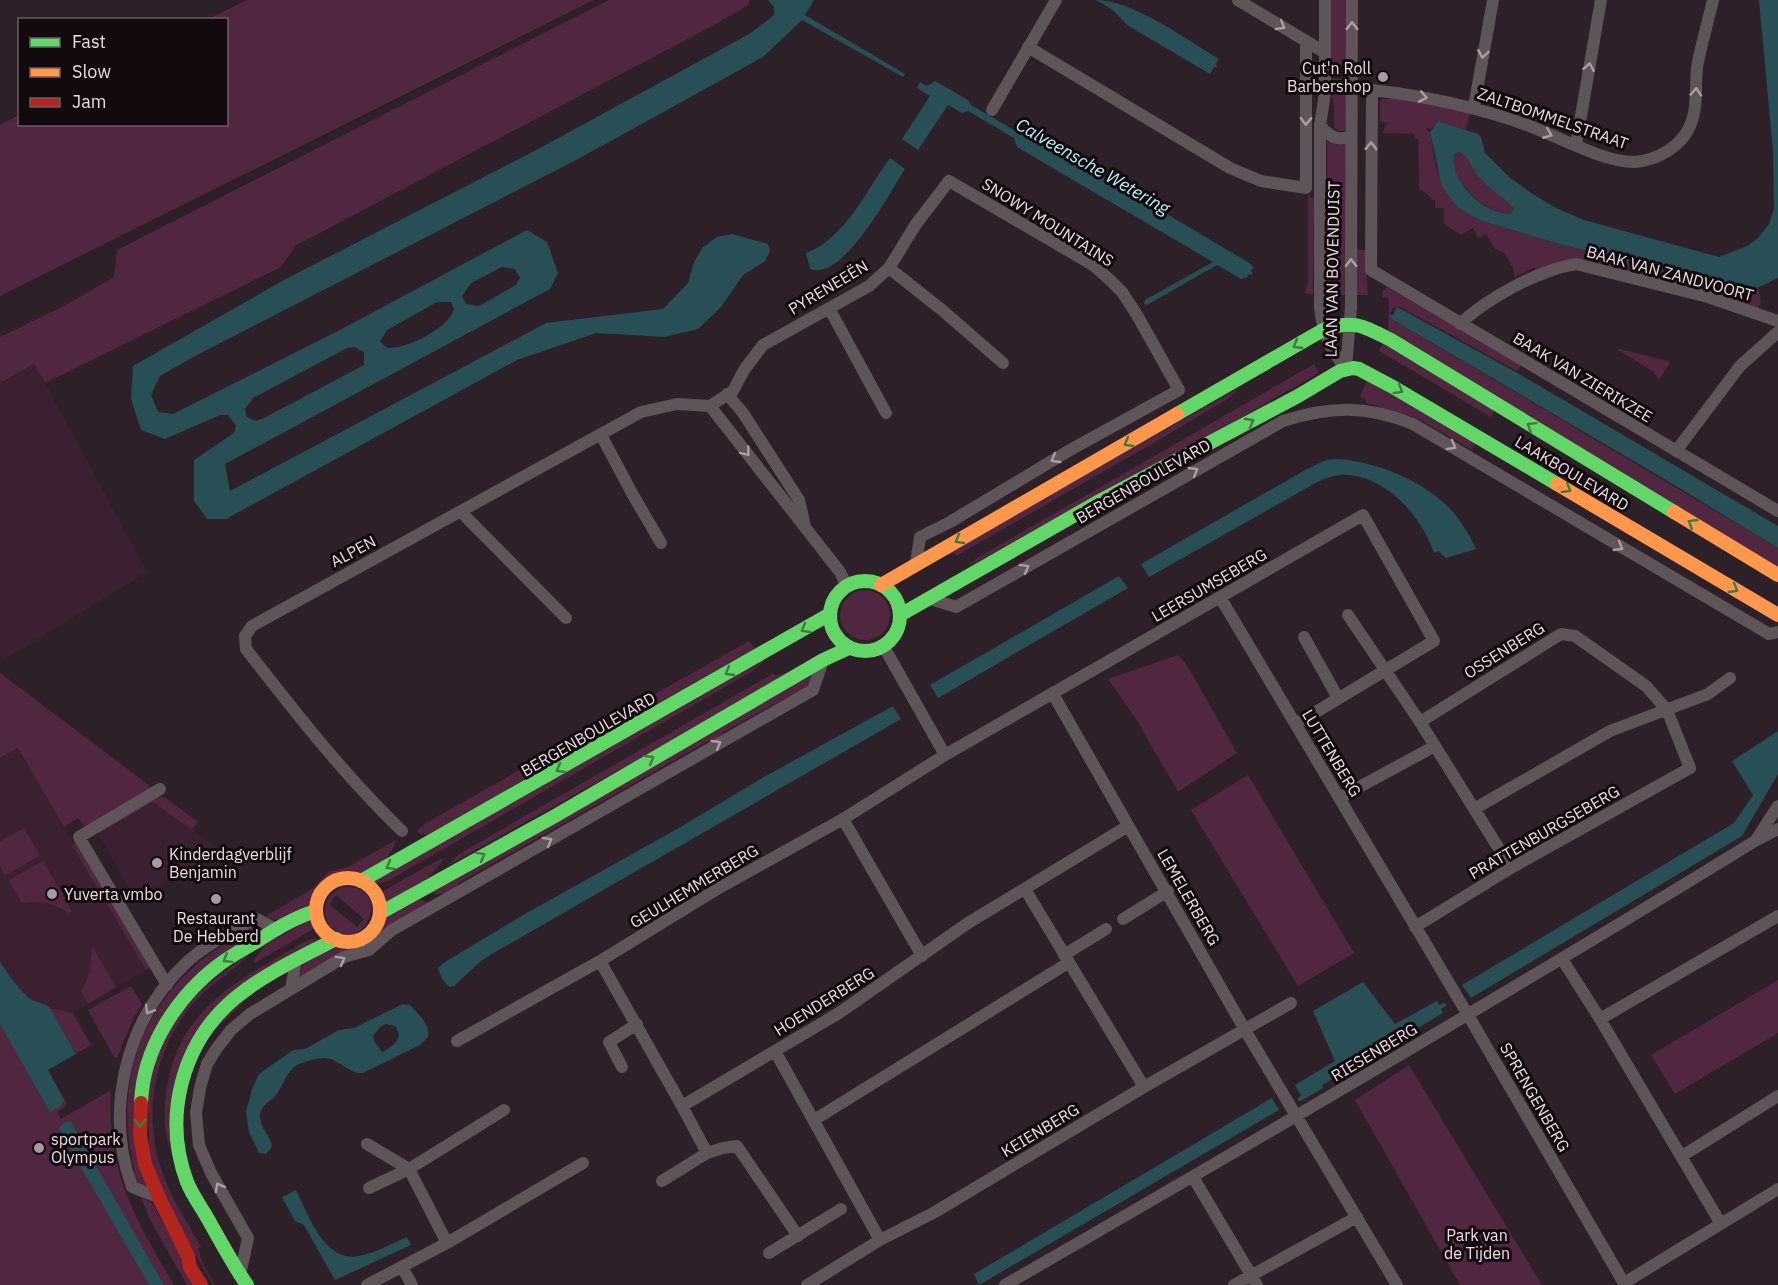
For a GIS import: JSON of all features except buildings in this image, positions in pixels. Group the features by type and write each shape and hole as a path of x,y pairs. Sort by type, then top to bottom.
{"main road":[{"path":"882,585 916,563 1187,410 1323,330 1350,322"},
{"name":"LAAKBOULEVARD","path":"1350,322 1390,340 1778,575"},
{"name":"LAAKBOULEVARD","path":"1346,369 1359,369 1394,387 1778,615"},
{"name":"BERGENBOULEVARD","path":"900,615 1096,503 1346,369"},
{"path":"859,581 871,581 882,585 895,596 898,604 900,615 895,635 884,647 872,651 849,648 837,637 831,622 830,614 833,603 847,586 859,581"},
{"name":"BERGENBOULEVARD","path":"361,881 830,614"},
{"path":"380,913 555,816 823,660 849,648"},
{"path":"348,878 361,881 375,892 380,904 380,913 375,928 363,938 348,942 336,939 322,929 316,911 320,895 332,883 348,878"},
{"path":"201,1285 190,1267 188,1256 147,1168 140,1114 144,1077 155,1043 176,1007 201,978 226,959 316,911"},
{"path":"244,1280 186,1180 176,1127 179,1092 189,1057 196,1043 223,1009 244,991 336,939"},
{"path":"188,1256 197,1264 209,1285"}],"street":[{"path":"992,110 1056,0"},
{"path":"1238,0 1324,52"},
{"name":"LAAN VAN BOVENDUIST","path":"1325,0 1325,93 1320,125 1320,298 1323,330 1330,349 1346,369"},
{"name":"LAAN VAN BOVENDUIST","path":"1346,369 1350,322 1352,0"},
{"path":"1474,107 1493,0"},
{"path":"1576,145 1601,0"},
{"name":"ZALTBOMMELSTRAAT","path":"1371,270 1372,90 1408,94 1474,107 1612,158 1634,162 1652,159 1667,152 1681,141 1690,127 1694,112 1698,66 1713,0"},
{"name":"LAAN VAN BOVENDUIST","path":"1028,47 1230,168 1261,181 1306,188 1306,41"},
{"path":"1320,125 1335,138 1351,136"},
{"name":"PYRENEEËN","path":"711,406 733,391 744,369 763,345 869,286 889,268 916,224 949,181"},
{"name":"SNOWY MOUNTAINS","path":"916,563 920,537 1179,390 1137,315 1122,292 1109,279 1093,265 949,181"},
{"name":"BAAK VAN ZANDVOORT","path":"1460,324 1475,309 1534,277 1556,267 1576,264 1708,297 1778,321"},
{"path":"889,268 1003,363"},
{"name":"BAAK VAN ZIERIKZEE","path":"1371,270 1778,512"},
{"path":"829,308 886,413"},
{"path":"1676,451 1740,366 1778,332"},
{"path":"727,394 743,413 799,500 805,528"},
{"name":"ALPEN","path":"402,831 370,800 318,741 246,649 245,636 252,626 641,412 677,404 711,406"},
{"path":"711,406 840,572 847,586"},
{"name":"BERGENBOULEVARD","path":"931,599 956,607 1283,422 1305,414 1331,410 1362,410 1380,413 1413,424 1768,634 1778,632"},
{"path":"601,435 662,543"},
{"path":"461,512 566,618"},
{"name":"LEERSUMSEBERG","path":"945,755 1363,515 1434,641 1386,670"},
{"name":"LUTTENBERG","path":"1220,597 1415,927"},
{"path":"1348,615 1420,722 1511,868"},
{"name":"OSSENBERG","path":"1420,722 1561,634 1575,636 1646,686 1667,710 1690,768"},
{"path":"1304,637 1338,699"},
{"path":"884,647 945,755"},
{"path":"244,1280 248,1238 211,1173 199,1145 196,1113 207,1064 231,1030 250,1014 348,955 369,950 390,931 813,690 823,660"},
{"path":"1296,724 1386,670"},
{"path":"1474,809 1610,731 1708,694 1730,678"},
{"name":"LEMELERBERG","path":"1053,694 1168,891 1245,1029 1397,1285"},
{"path":"1339,798 1435,746"},
{"name":"GEULHEMMERBERG","path":"457,1041 600,961 719,888 843,819 945,755"},
{"name":"PRATTENBURGSEBERG","path":"1415,927 1511,868 1690,768"},
{"path":"160,789 79,837 167,985"},
{"name":"RIESENBERG","path":"1755,841 1778,806"},
{"path":"843,819 922,956"},
{"name":"HOENDERBERG","path":"682,1106 859,1000 968,923 1128,826"},
{"name":"RIESENBERG","path":"1005,1285 1298,1116 1778,829"},
{"path":"1025,889 1144,1087"},
{"path":"1123,919 1168,891"},
{"path":"415,894 443,902"},
{"path":"1600,1019 1778,915"},
{"path":"159,1198 132,1187 122,1156 119,1117 124,1073 132,1044 144,1018 167,985 187,962 203,949 255,918 278,930"},
{"name":"SPRENGENBERG","path":"1415,927 1624,1284"},
{"path":"814,1120 1066,959 1106,929"},
{"path":"1562,959 1721,1224"},
{"path":"291,989 296,960"},
{"path":"600,961 707,1153"},
{"name":"KEIENBERG","path":"807,1285 880,1240 935,1212 1144,1087 1291,1003"},
{"path":"622,1067 609,1042 637,1024"},
{"path":"775,1051 880,1240"},
{"path":"1682,1156 1778,1096"},
{"path":"369,1188 409,1169 504,1110"},
{"path":"367,1144 409,1169 447,1243"},
{"path":"662,1181 707,1153 737,1146 798,1236"},
{"path":"367,1285 447,1243 583,1163"},
{"path":"1193,1177 1253,1280"},
{"path":"1624,1284 1778,1189"},
{"path":"769,1253 841,1209"},
{"path":"1234,1285 1253,1280 1357,1217"},
{"path":"402,1267 412,1285"}],"shaded area":[{"path":"35,364 147,572 5,659 0,655 0,383"},
{"name":"Yuverta vmbo","path":"18,748 148,969 73,1013 50,1008 29,999 7,975 0,961 0,759"},
{"name":"Kinderdagverblijf Benjamin","path":"154,802 220,850 136,900 98,834"}],"green space":[{"path":"247,0 594,0 0,296 0,125 18,116 18,126 228,126 228,18 210,18"},
{"path":"609,0 750,0 747,6 712,26 295,246 281,267 45,383 34,364 0,383 0,337 64,306 114,277 117,250"},
{"path":"1329,0 1348,0 1347,64 1330,64"},
{"path":"1328,79 1347,79 1345,131 1338,131 1334,127 1334,103 1328,87"},
{"path":"1390,94 1471,110 1466,130 1438,121 1431,129 1426,130 1430,132 1436,167 1457,207 1479,220 1563,245 1717,283 1755,289 1758,287 1761,302 1758,308 1564,262 1536,270 1534,267 1515,277 1513,268 1504,253 1495,249 1486,234 1478,238 1473,228 1461,235 1444,224 1444,208 1435,208 1435,200 1431,200 1432,198 1419,188 1418,139 1415,139 1415,134 1382,133 1386,124 1390,124 1380,121 1380,102 1382,99 1389,99"},
{"path":"1327,141 1339,145 1347,144 1347,295 1327,295"},
{"path":"1459,152 1466,156 1474,170 1514,208 1511,214 1490,208 1471,195 1463,186 1454,166 1454,155"},
{"path":"1308,194 1310,198 1314,198 1313,295 1305,293 1308,281"},
{"path":"1353,250 1365,250 1368,295 1355,295"},
{"path":"1387,287 1521,365 1517,371 1400,307 1393,308 1390,318 1778,548 1778,568 1388,330 1389,298 1383,297 1382,292"},
{"path":"1383,343 1495,410 1491,417 1379,351"},
{"path":"1615,348 1670,363 1659,380 1654,372"},
{"path":"1314,364 1319,373 967,567 977,558"},
{"path":"1368,378 1477,441 1472,450 1417,418 1366,403 1366,400 1360,397"},
{"path":"1241,387 1229,398 1157,441 956,556 955,553 938,558"},
{"path":"860,590 870,590 883,597 890,610 890,620 883,633 870,640 860,640 851,636 844,629 840,620 840,610 844,601 851,594"},
{"path":"749,641 755,648 427,835 417,831 426,823"},
{"path":"1178,655 1187,665 1237,753 1178,792 1136,719 1108,679"},
{"path":"821,657 447,866 459,854 774,673 775,676 783,674"},
{"path":"765,660 753,671 386,882 373,881"},
{"path":"812,670 809,685 792,697 791,695 722,733 723,736 710,744 708,741 457,884 459,888 441,895 429,892"},
{"path":"0,673 149,785 149,790 84,827 78,818 64,827 18,748 0,758"},
{"path":"1248,775 1354,953 1298,986 1191,810"},
{"path":"158,796 166,798 198,822 192,830 153,802 98,834 97,831"},
{"path":"24,828 40,855 8,874 4,874 0,865 0,841"},
{"path":"396,840 388,857 372,870 361,875 333,876 322,885 310,905 304,910 282,921 266,918 312,889 329,872 348,867"},
{"path":"78,844 150,968 146,970 72,845"},
{"path":"442,858 443,860 429,877 385,903 381,892"},
{"path":"43,861 72,911 69,913 47,903 22,903 10,883 10,879"},
{"path":"342,887 358,889 368,896 371,906 370,917 364,927 355,934 344,935 327,923 325,905 336,890","holes":["337,896 364,919 357,927 330,905 334,897"]},
{"path":"419,899 430,903 373,942 299,978 304,960 340,947 363,944 378,932 385,918"},
{"path":"312,918 315,928 255,963 253,962 265,945"},
{"path":"254,926 263,927 224,956 145,1059 149,1187 138,1184 131,1174 135,1172 129,1136 128,1101 132,1068 143,1037 158,1008 179,982 204,958 235,938 233,934"},
{"path":"319,938 286,962 185,1058 175,1160 167,1135 165,1102 172,1064 182,1040 196,1019 232,986 299,945"},
{"path":"92,946 116,987 88,1004 81,992 90,971"},
{"path":"252,951 197,999 182,1018 170,1038 162,1059 153,1105 156,1151 163,1174 201,1247 198,1248 202,1262 214,1284 218,1285 213,1285 171,1211 150,1167 147,1078 183,1003"},
{"path":"1778,980 1778,1033 1675,1094 1651,1055"},
{"path":"131,986 142,1004 117,1058 114,1057 88,1010"},
{"path":"50,1008 73,1013 91,1045 76,1054"},
{"name":"sportpark Olympus","path":"0,1012 61,1103 65,1101 67,1104 57,1112 61,1119 111,1092 114,1147 126,1194 147,1238 174,1285 164,1285 69,1121 155,1285 0,1285"},
{"name":"Park van de Tijden","path":"1409,1065 1542,1285 1460,1285 1355,1100"},
{"path":"141,1197 152,1203 197,1285 187,1285 150,1220"}],"water":[{"path":"768,0 814,0 805,15 905,74 903,77 802,20 763,57 580,158 195,356 160,376 151,395 158,412 173,414 338,331 527,230 547,242 558,273 550,289 225,464 230,491 546,323 663,309 688,283 694,262 703,247 717,237 732,234 768,244 770,251 765,261 743,275 721,307 698,329 664,337 596,333 517,360 226,519 207,519 194,501 194,460 234,433 236,426 228,415 220,415 165,439 141,430 131,399 133,366 284,280 540,148 751,33 774,15 774,7","holes":["502,267 515,269 520,278 516,285 479,306 466,304 462,296 471,283","437,302 451,302 454,309 451,316 436,330 406,345 388,348 380,342 387,330","354,347 364,352 364,365 264,418 255,421 247,417 245,409 253,398 347,348"]},
{"path":"1096,0 1126,7 1159,22 1219,59 1217,67 1214,67 1210,74 1127,25 1113,10"},
{"path":"1759,0 1778,0 1778,278 1755,289 1717,283 1563,245 1479,220 1457,207 1442,186 1430,132 1438,121 1478,134 1485,153 1509,177 1556,208 1584,220 1719,257 1747,246 1757,239 1769,224 1774,208 1773,151","holes":["1459,152 1483,181 1514,208 1511,214 1490,209 1480,203 1463,186 1454,166 1454,155"]},
{"path":"935,81 1017,132 1027,131 1251,264 1252,275 1249,274 1241,279 1217,265 1147,305 1144,304 1145,300 1213,262 1017,147 1014,138 968,111 962,113 948,105 918,150 902,139 930,96 917,88 920,82 927,86"},
{"path":"890,158 905,169 877,214 851,249 837,262 823,269 810,269 806,253 820,246 844,225"},
{"path":"1396,308 1521,375 1778,526 1778,548 1390,318"},
{"path":"1336,459 1384,469 1430,492 1454,513 1476,549 1446,558 1438,551 1434,553 1421,526 1402,502 1377,484 1363,478 1343,475 1329,477 1312,485 1149,577 1141,564 1307,469 1326,460"},
{"path":"1119,576 1128,588 938,698 930,685"},
{"path":"893,706 901,719 490,955 454,986 449,987 442,979 438,968 445,962 764,777"},
{"path":"1778,731 1778,774 1742,836 1471,998 1462,985 1734,823 1753,795 1732,761"},
{"path":"0,961 14,982 28,997 50,1008 76,1054 48,1070 65,1101 60,1107 50,1112 0,1024"},
{"path":"1363,982 1395,1024 1437,1001 1443,1013 1302,1097 1295,1085 1335,1061 1313,1011"},
{"path":"403,1004 410,1005 420,1016 428,1028 428,1037 420,1045 363,1073 358,1073 325,1058 300,1063 294,1067 288,1073 276,1095 261,1110 260,1121 272,1147 266,1154 259,1153 249,1132 246,1112 259,1074 293,1050 305,1049 339,1030 354,1028","holes":["386,1024 395,1026 398,1030 398,1038 393,1045 382,1052 373,1036 380,1027"]},
{"path":"1272,1098 1279,1110 979,1285 974,1274"},
{"path":"68,1121 71,1122 164,1285 149,1285 59,1129"},
{"path":"296,1190 319,1235 336,1252 347,1256 359,1256 377,1251 407,1237 411,1245 335,1280 304,1225 295,1221 282,1197"}],"waterway":[{"path":"1436,1009 1444,1005"},
{"path":"1300,1099 1321,1087"}],"traffic: fast":[{"path":"1177,414 1323,330 1342,325 1358,326 1391,340 1674,512"},
{"path":"900,615 1096,503 1298,396 1340,371 1353,368 1393,387 1557,484"},
{"path":"865,581 878,584 890,591 897,603 900,616 897,629 890,641 878,648 865,651 852,648 840,641 833,629 830,616 833,603 840,591 852,584 865,581"},
{"path":"361,881 830,614"},
{"path":"380,913 555,816 823,660 849,648"},
{"path":"141,1103 143,1083 156,1043 165,1025 190,991 229,958 286,923 316,911"},
{"path":"247,1285 187,1182 180,1158 177,1133 177,1108 182,1083 201,1038 216,1017 234,999 270,974 336,939"}],"traffic: slow":[{"path":"881,585 1177,414"},
{"path":"1557,484 1778,615"},
{"path":"1674,512 1778,575"},
{"path":"348,878 366,884 374,892 380,910 374,928 366,936 348,942 330,936 322,928 316,910 322,892 330,884 348,878"}],"traffic: jam":[{"path":"141,1103 140,1135 145,1164 188,1256 190,1267 201,1285"}],"place":[{"name":"Cut'n Roll Barbershop","path":"1383,77"},
{"name":"Kinderdagverblijf Benjamin","path":"157,863"},
{"name":"Yuverta vmbo","path":"52,894"},
{"name":"Restaurant De Hebberd","path":"216,899"},
{"name":"sportpark Olympus","path":"39,1148"}],"water label":[{"name":"Calveensche Wetering","path":"1093,166"}]}
